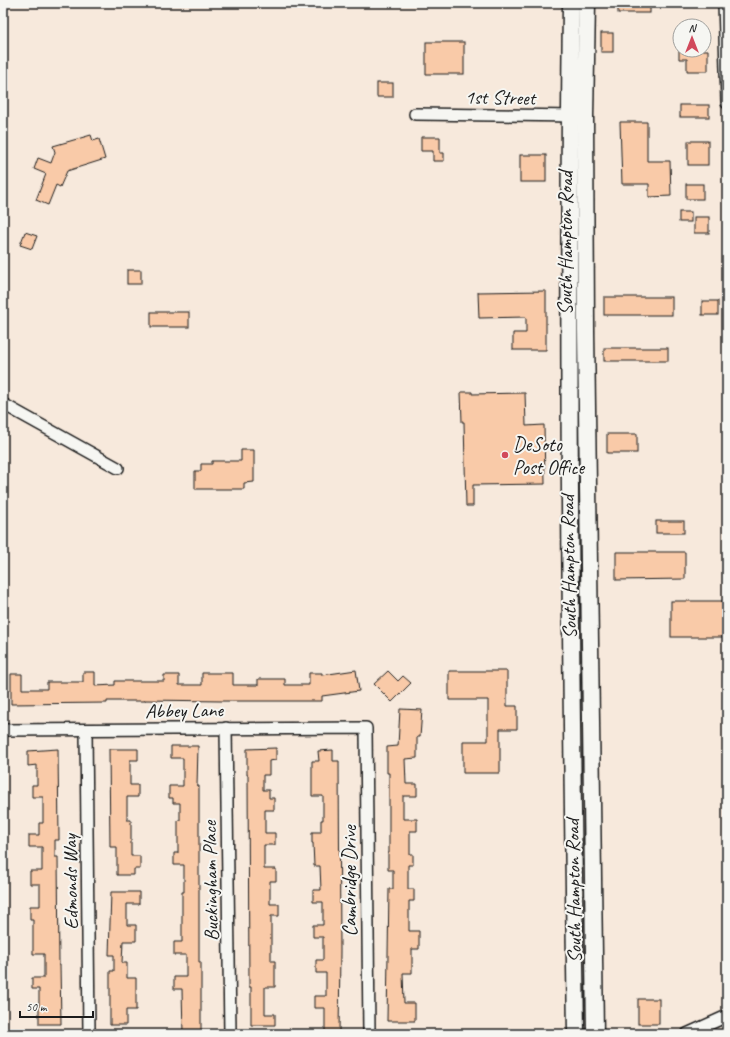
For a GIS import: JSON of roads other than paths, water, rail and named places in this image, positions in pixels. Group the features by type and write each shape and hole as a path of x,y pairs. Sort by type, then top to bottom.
{"main road":[{"name":"South Hampton Road","path":"571,3 586,289 595,1034"},
{"name":"South Hampton Road","path":"576,1034 570,289 578,116 587,3"},
{"path":"570,289 586,289"},
{"path":"570,376 587,376"},
{"path":"571,542 589,542"},
{"path":"572,635 590,635"},
{"path":"574,849 593,848"}],"street":[{"path":"724,3 727,103"},
{"name":"1st Street","path":"415,114 578,116"},
{"path":"3,404 118,468"},
{"name":"Buckingham Place","path":"226,728 230,1034"},
{"name":"Abbey Lane","path":"3,730 366,728"},
{"name":"Cambridge Drive","path":"366,728 369,1034"},
{"name":"Edmonds Way","path":"86,730 89,1034"},
{"path":"687,1034 727,1016"}],"place":[{"name":"DeSoto Post Office","path":"505,455"}]}
